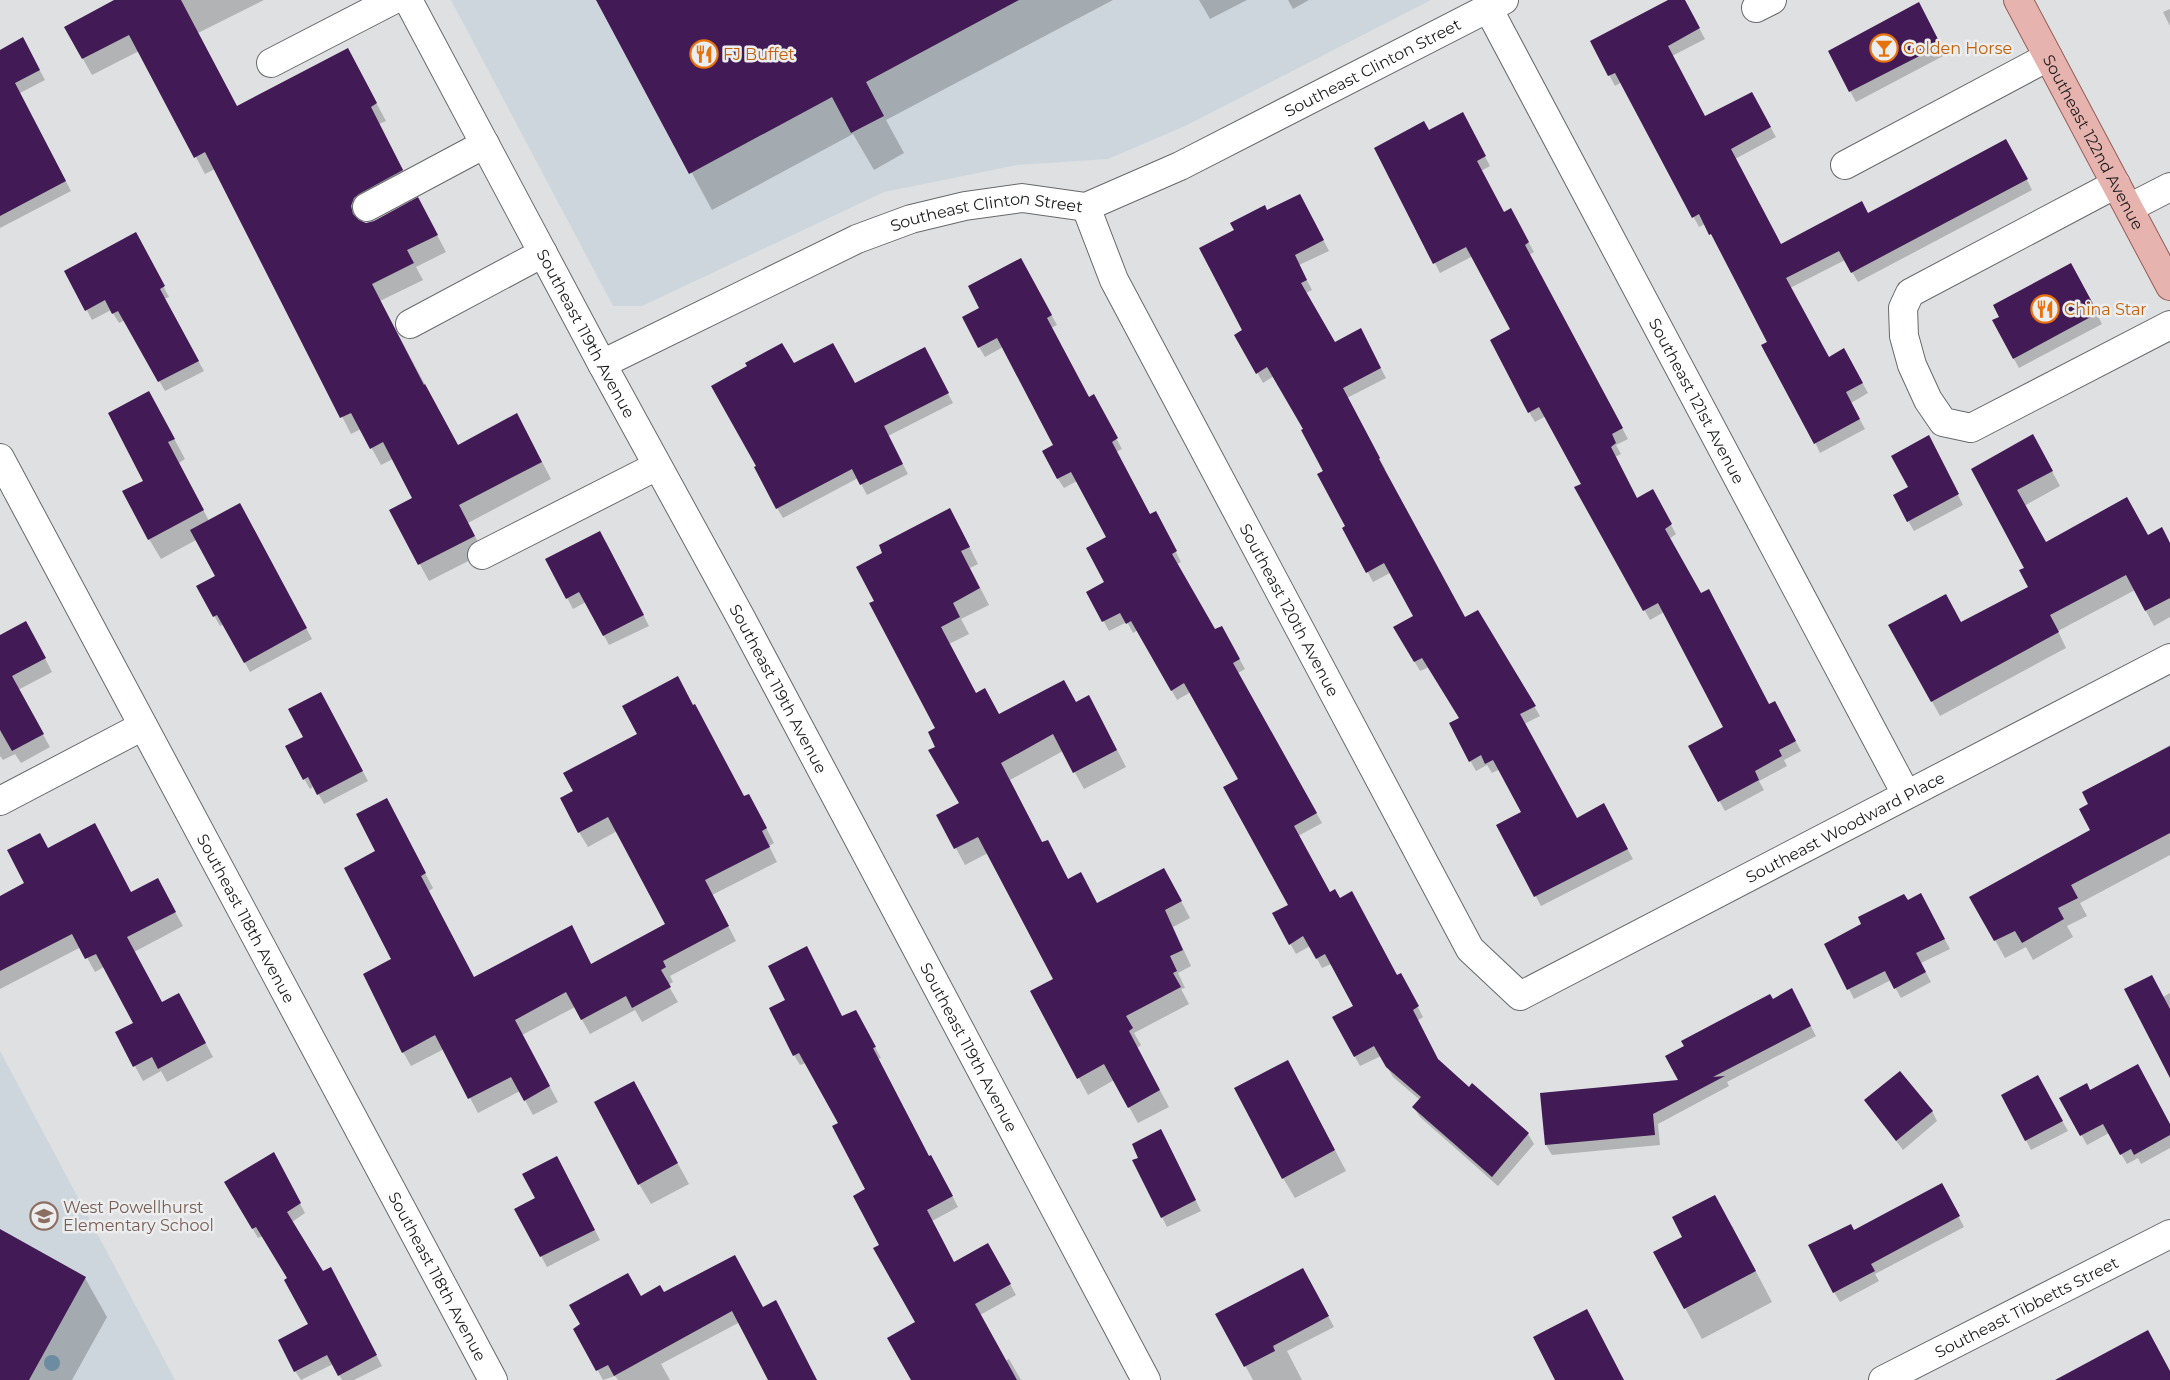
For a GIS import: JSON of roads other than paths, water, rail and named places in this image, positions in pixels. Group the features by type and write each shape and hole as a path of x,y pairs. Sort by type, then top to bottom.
{"main road":[{"name":"Southeast 122nd Avenue","path":"2018,0 2170,286"}],"street":[{"path":"271,63 393,0"},
{"name":"Southeast 119th Avenue","path":"408,0 602,364 746,627 1146,1380"},
{"name":"Southeast Clinton Street","path":"602,364 857,238 911,220 965,206 1022,198 1086,207 1180,166 1496,4"},
{"name":"Southeast 121st Avenue","path":"1496,4 1906,794"},
{"path":"1845,165 2048,57"},
{"path":"367,207 485,144"},
{"path":"2116,184 1910,293 1903,308 1904,336 1912,365 1928,400 1943,422 1971,428 2170,325"},
{"path":"2129,208 2170,187"},
{"name":"Southeast 120th Avenue","path":"1086,207 1114,280 1470,949 1520,996"},
{"path":"410,324 543,253"},
{"name":"Southeast 118th Avenue","path":"0,458 493,1380"},
{"path":"482,555 657,466"},
{"name":"Southeast Woodward Place","path":"1520,996 2170,658"},
{"path":"0,801 143,726"},
{"name":"Southeast Tibbetts Street","path":"1883,1380 2170,1234"}],"place":[{"name":"Golden Horse","path":"1884,48"},
{"name":"FJ Buffet","path":"704,54"},
{"name":"China Star","path":"2045,309"},
{"name":"West Powellhurst Elementary School","path":"44,1216"}]}
